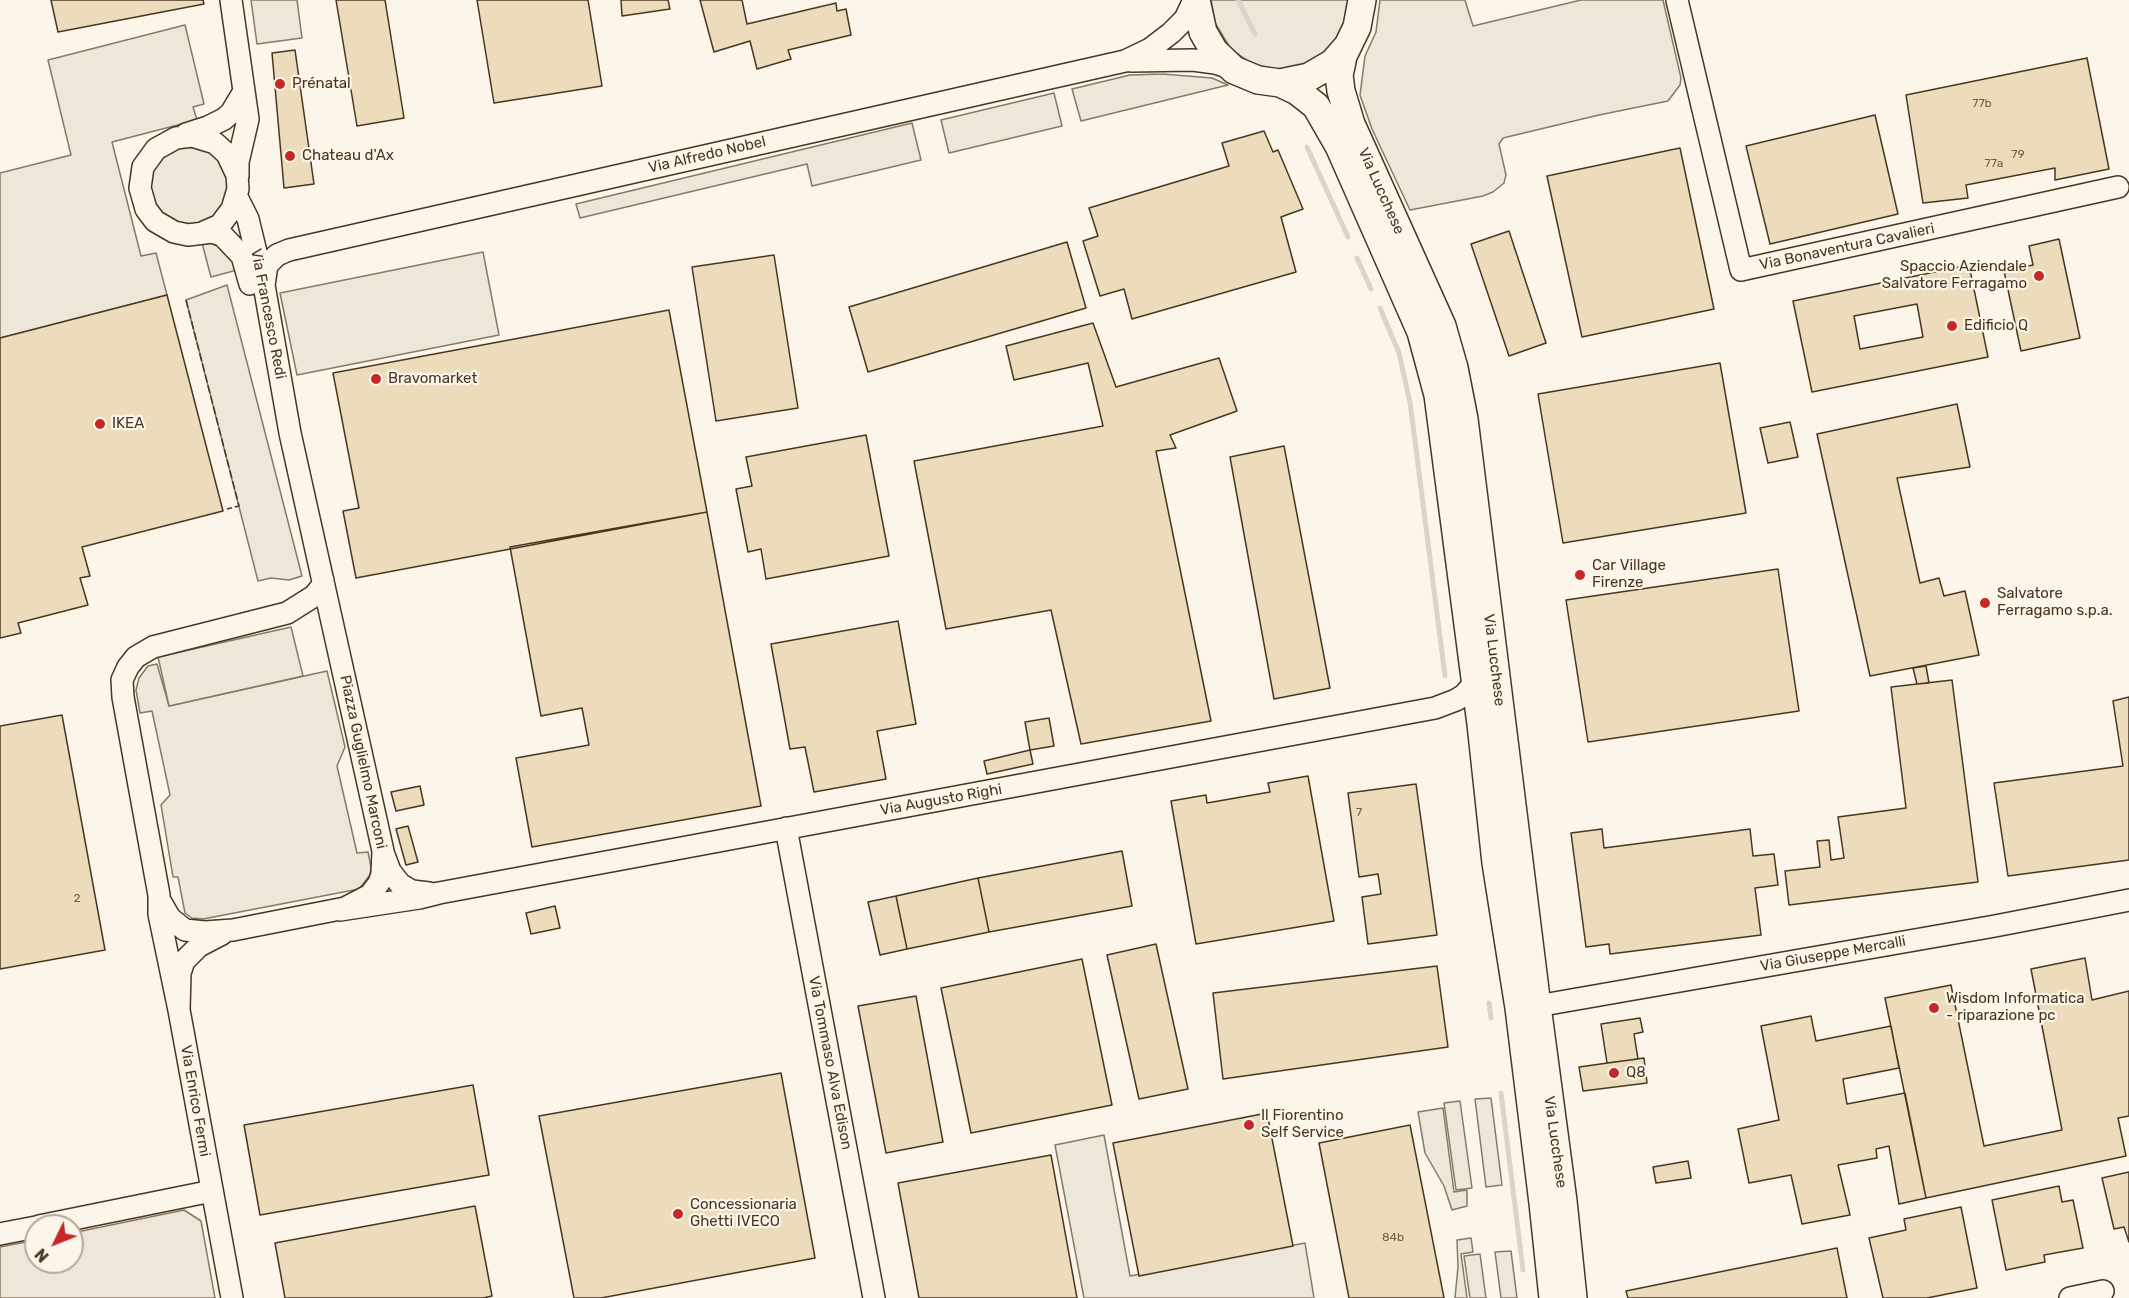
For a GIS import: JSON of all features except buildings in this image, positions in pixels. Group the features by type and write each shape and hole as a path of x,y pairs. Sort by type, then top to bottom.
{"main road":[{"name":"Via Lucchese","path":"1195,0 1198,18 1206,39 1219,57 1234,70 1258,80 1280,83 1315,75 1333,63 1349,44"},
{"name":"Via Lucchese","path":"1362,0 1359,21 1343,56 1339,75 1347,113 1442,326 1454,368 1462,409 1563,1201 1573,1298"},
{"name":"Via Lucchese","path":"1280,83 1310,100 1331,130 1421,332 1438,395 1476,681 1496,863 1519,1008 1553,1298"}],"street":[{"path":"204,232 225,220 232,209 237,187 238,162 248,128 248,111 243,93 231,0"},
{"name":"Via Alfredo Nobel","path":"1125,61 1150,49 1171,33 1185,19 1195,0"},
{"name":"Via Bonaventura Cavalieri","path":"1677,0 1741,270 2118,188"},
{"name":"Via Alfredo Nobel","path":"264,285 267,265 277,255 289,249 1125,61 1192,60 1215,63 1234,70"},
{"name":"Via Francesco Redi","path":"243,93 231,113 216,124 173,139 156,149 146,160 141,174 141,196 150,216 167,230 188,235 204,232 218,233 242,256 290,433 323,580"},
{"name":"Via Francesco Redi","path":"173,139 192,136 215,143 232,160 237,187 248,219 264,285 290,433"},
{"path":"248,219 265,238 282,248 289,249"},
{"name":"Piazza Guglielmo Marconi","path":"281,615 314,596 322,586 323,580"},
{"name":"Piazza Guglielmo Marconi","path":"159,899 170,918 185,930 206,932 233,930 340,910 363,900 376,888 382,874 383,851 323,580"},
{"name":"Piazza Guglielmo Marconi","path":"179,1010 159,914 159,899 121,686 125,673 136,657 153,647 281,615 295,614 315,618 328,630 338,647"},
{"name":"Via Augusto Righi","path":"340,910 408,900 1443,707 1464,695 1476,681"},
{"name":"Via Augusto Righi","path":"1443,707 1463,711 1481,724"},
{"name":"Via Tommaso Alva Edison","path":"786,828 874,1298"},
{"name":"Via Augusto Righi","path":"383,851 390,871 405,888 423,893 439,893"},
{"name":"Via Giuseppe Mercalli","path":"1537,1006 1972,930 2129,900"},
{"name":"Via Enrico Fermi","path":"232,1298 179,1010 180,973 184,962 198,946 233,930"},
{"path":"84,1217 212,1191"},
{"path":"0,1234 24,1229"},
{"path":"2070,1298 2103,1291"}],"shaded area":[{"path":"251,0 297,0 302,38 257,44"},
{"path":"1211,0 1350,0 1347,20 1338,38 1324,53 1298,67 1277,69 1257,65 1231,49 1215,23"},
{"path":"1380,0 1465,0 1473,26 1581,0 1663,0 1681,78 1680,85 1668,101 1503,138 1499,144 1506,175 1504,183 1493,192 1410,210 1372,129 1360,95 1365,56 1376,32"},
{"path":"185,25 204,104 193,107 197,120 112,142 141,256 156,253 167,295 0,338 0,173 71,155 48,60"},
{"path":"1162,74 1212,78 1228,85 1081,121 1072,89 1130,75"},
{"path":"1054,93 1062,126 949,153 941,120"},
{"path":"912,123 921,160 812,186 807,164 580,218 576,204"},
{"path":"181,147 197,147 211,153 222,164 228,178 228,194 222,208 211,219 197,225 181,225 167,219 156,208 150,194 150,178 156,164 167,153"},
{"path":"202,243 219,245 231,255 237,270 211,277"},
{"path":"483,252 499,335 297,375 280,293"},
{"path":"227,285 302,576 289,580 271,578 258,581 186,300"},
{"path":"291,627 303,676 169,706 158,657"},
{"path":"157,664 169,706 327,671 345,747 337,766 357,853 368,852 371,867 370,875 359,889 203,919 192,918 185,913 178,877 173,877 161,805 170,795 152,711 140,713 136,690 139,678 148,666"},
{"path":"1491,1098 1502,1185 1486,1187 1475,1099"},
{"path":"1460,1101 1472,1188 1456,1190 1444,1103"},
{"path":"1443,1108 1454,1192 1467,1190 1467,1206 1452,1210 1444,1186 1425,1153 1418,1112"},
{"path":"1104,1135 1130,1276 1305,1243 1314,1298 1084,1298 1055,1145"},
{"path":"184,1210 201,1221 215,1298 0,1298 0,1247 24,1242 24,1274 84,1274 84,1231"},
{"path":"1471,1238 1473,1252 1461,1254 1467,1298 1455,1298 1458,1267 1457,1240"},
{"path":"1511,1251 1517,1298 1501,1298 1495,1252"},
{"path":"1480,1254 1486,1298 1470,1298 1464,1256"}],"waterway":[{"path":"1238,0 1255,34"},
{"path":"1307,147 1348,237"},
{"path":"1357,258 1371,289"},
{"path":"1380,308 1399,353 1410,402 1445,676"},
{"path":"1489,1003 1491,1018"},
{"path":"1501,1093 1523,1270"}],"fence":[{"path":"186,300 239,506 227,509"}],"place":[{"name":"Prénatal","path":"280,84"},
{"name":"Chateau d'Ax","path":"290,156"},
{"name":"Spaccio Aziendale Salvatore Ferragamo","path":"2039,276"},
{"name":"Edificio Q","path":"1952,326"},
{"name":"Bravomarket","path":"376,379"},
{"name":"IKEA","path":"100,424"},
{"name":"Car Village Firenze","path":"1580,575"},
{"name":"Salvatore Ferragamo s.p.a.","path":"1985,603"},
{"name":"Wisdom Informatica - riparazione pc","path":"1934,1008"},
{"name":"Q8","path":"1614,1073"},
{"name":"Il Fiorentino Self Service","path":"1249,1125"},
{"name":"Concessionaria Ghetti IVECO","path":"678,1214"}]}
